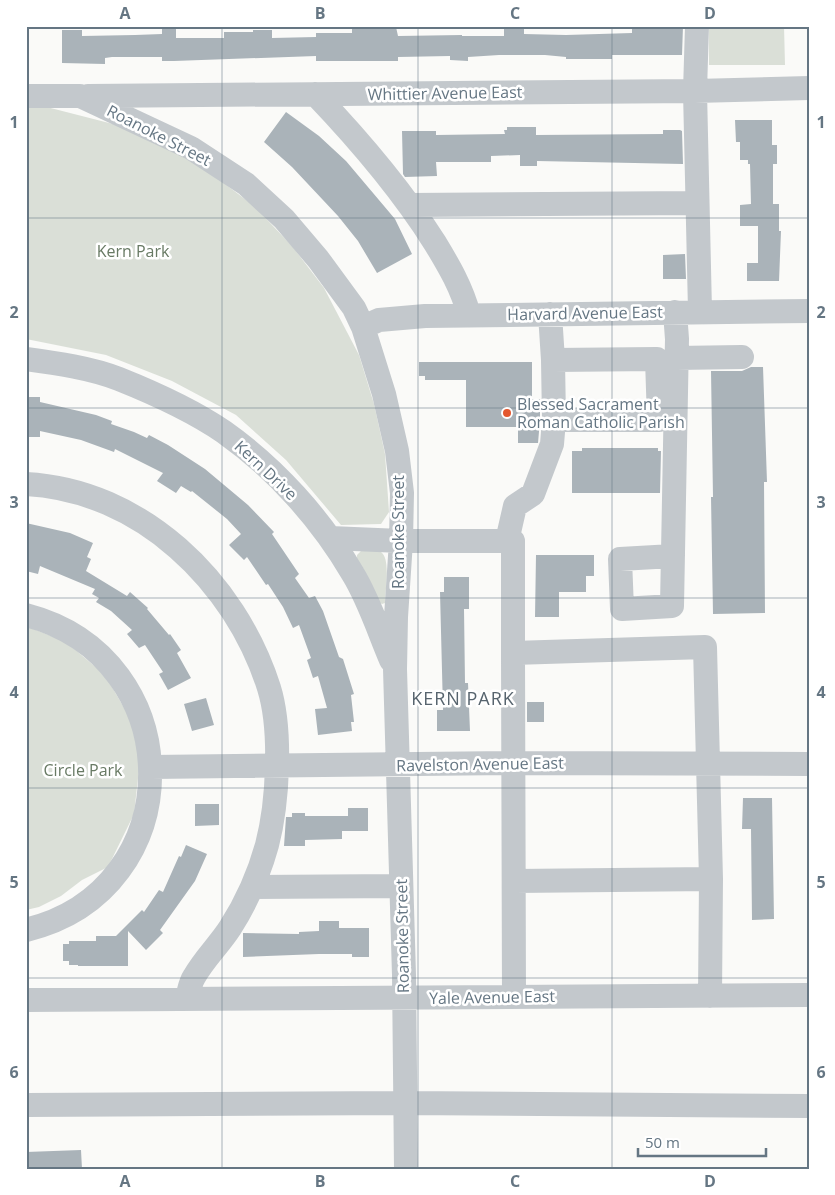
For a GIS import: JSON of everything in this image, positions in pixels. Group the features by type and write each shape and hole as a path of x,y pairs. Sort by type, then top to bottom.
{"street":[{"path":"697,26 695,91 700,311"},
{"name":"Whittier Avenue East","path":"80,96 695,91 809,88"},
{"path":"315,94 380,166 410,205 450,268 464,294 469,315"},
{"name":"Roanoke Street","path":"26,96 80,96 191,148 246,184 284,219 318,259 354,308 363,328 384,394 397,451 402,493 395,669 406,1169"},
{"path":"410,205 697,202"},
{"name":"Harvard Avenue East","path":"363,328 379,320 426,316 809,311"},
{"path":"673,556 675,312"},
{"path":"514,997 514,653 510,541 515,506 533,494 552,444 554,420 550,314"},
{"path":"676,358 742,357"},
{"name":"Kern Drive","path":"26,359 60,364 117,378 177,405 223,431 263,463 300,502 330,538 354,575 395,669"},
{"path":"553,360 657,359 658,376 658,420 554,420"},
{"path":"26,484 46,485 81,493 116,506 157,530 191,558 222,596 253,647 269,689 276,732 276,767 274,811 267,845 253,887 231,927 193,978 187,998"},
{"path":"330,538 401,541 510,541"},
{"path":"26,614 48,621 72,633 94,649 113,668 128,690 140,714 148,740 151,767 149,796 142,824 131,850 115,874 95,895 72,912 26,930"},
{"path":"514,653 705,647 710,879 710,996"},
{"name":"Ravelston Avenue East","path":"151,767 514,763 809,764"},
{"path":"515,882 710,879"},
{"path":"253,887 401,886"},
{"name":"Yale Avenue East","path":"26,1000 809,995"},
{"path":"26,1105 404,1103 809,1106"}],"green space":[{"path":"709,26 784,26 785,65 709,65"},
{"name":"Kern Park","path":"26,104 35,104 113,124 156,142 204,168 254,206 292,246 324,288 359,355 374,404 385,454 389,512 381,524 341,525 286,460 236,415 172,381 106,355 26,339"},
{"path":"362,550 377,550 384,556 387,568 385,603 378,602 357,561 357,555"},
{"name":"Circle Park","path":"26,626 66,642 105,675 130,718 140,760 134,814 108,867 82,880 61,896 39,907 26,910"}],"building":[{"path":"352,26 396,27 398,36 504,36 504,27 524,27 524,34 566,35 632,33 632,26 683,26 682,55 612,55 612,59 566,59 566,57 545,55 499,55 468,57 468,61 450,60 450,56 398,57 398,61 316,61 316,56 174,61 162,61 162,57 112,57 105,58 105,64 62,63 62,30 82,30 82,36 135,35 162,34 162,27 176,27 176,38 224,38 224,32 272,30 272,38 316,37 316,33 352,33"},
{"path":"286,112 319,136 346,161 395,219 412,254 377,273 358,241 338,216 292,167 264,142"},
{"path":"735,120 772,120 772,145 777,145 777,164 773,164 773,204 779,204 779,231 781,231 779,281 747,281 747,263 758,263 758,226 740,226 740,205 751,204 750,164 748,164 748,160 740,160 740,142 736,142"},
{"path":"507,127 536,127 536,135 663,134 663,130 680,130 682,131 683,164 537,161 537,166 520,166 520,155 491,156 491,162 436,162 437,176 405,177 403,174 402,131 436,131 436,135 505,134 504,130 507,130"},
{"path":"685,254 686,279 663,279 663,255"},
{"name":"Blessed Sacrament Roman Catholic Parish","path":"419,362 532,362 532,399 540,399 538,443 518,443 518,427 466,427 466,380 425,380 425,376 419,376"},
{"path":"751,367 763,367 767,482 764,482 765,613 713,614 711,371 742,371"},
{"path":"26,397 40,397 40,402 96,415 112,421 111,424 147,438 149,435 205,469 248,505 274,532 272,534 299,574 295,578 309,598 315,596 323,611 339,657 343,659 354,694 351,695 354,722 351,722 352,731 318,735 315,709 327,708 318,676 313,678 307,660 311,658 299,625 293,628 283,607 268,584 266,585 247,557 244,560 229,545 241,534 227,519 192,491 181,486 176,493 157,481 163,473 115,449 114,452 81,440 40,431 40,437 26,437"},
{"path":"582,448 658,448 658,451 661,451 660,493 572,493 572,451 582,451"},
{"path":"26,523 70,533 93,543 87,557 91,559 86,571 127,596 130,592 148,608 181,650 177,653 191,678 168,690 159,674 163,672 145,645 139,648 127,634 132,630 111,611 96,602 99,598 92,594 95,589 40,566 38,574 26,571"},
{"path":"536,555 594,555 594,576 586,576 586,592 559,592 559,617 535,617"},
{"path":"444,577 469,577 469,609 464,609 465,683 468,683 470,731 437,731 437,710 443,710 440,592 444,592"},
{"path":"206,698 214,725 192,731 184,704"},
{"path":"527,702 544,702 544,722 527,722"},
{"path":"743,798 772,798 774,919 752,920 751,829 742,829"},
{"path":"195,804 219,804 219,825 195,826"},
{"path":"348,808 368,808 368,831 342,831 342,839 305,840 305,846 284,846 286,817 292,817 292,813 305,813 305,816 348,816"},
{"path":"186,845 207,854 195,881 160,930 163,933 146,950 128,931 128,966 78,966 69,965 69,961 63,961 63,944 69,944 69,941 96,941 96,936 116,936 142,910 144,912 159,890 163,892"},
{"path":"319,921 339,921 339,928 369,928 369,957 352,957 352,954 319,954 243,957 243,933 299,934 299,932 319,931"},
{"path":"81,1150 82,1169 26,1169 26,1152"}],"place":[{"name":"Blessed Sacrament Roman Catholic Parish","path":"507,413"}],"district":[{"name":"KERN PARK","path":"463,698"}]}
